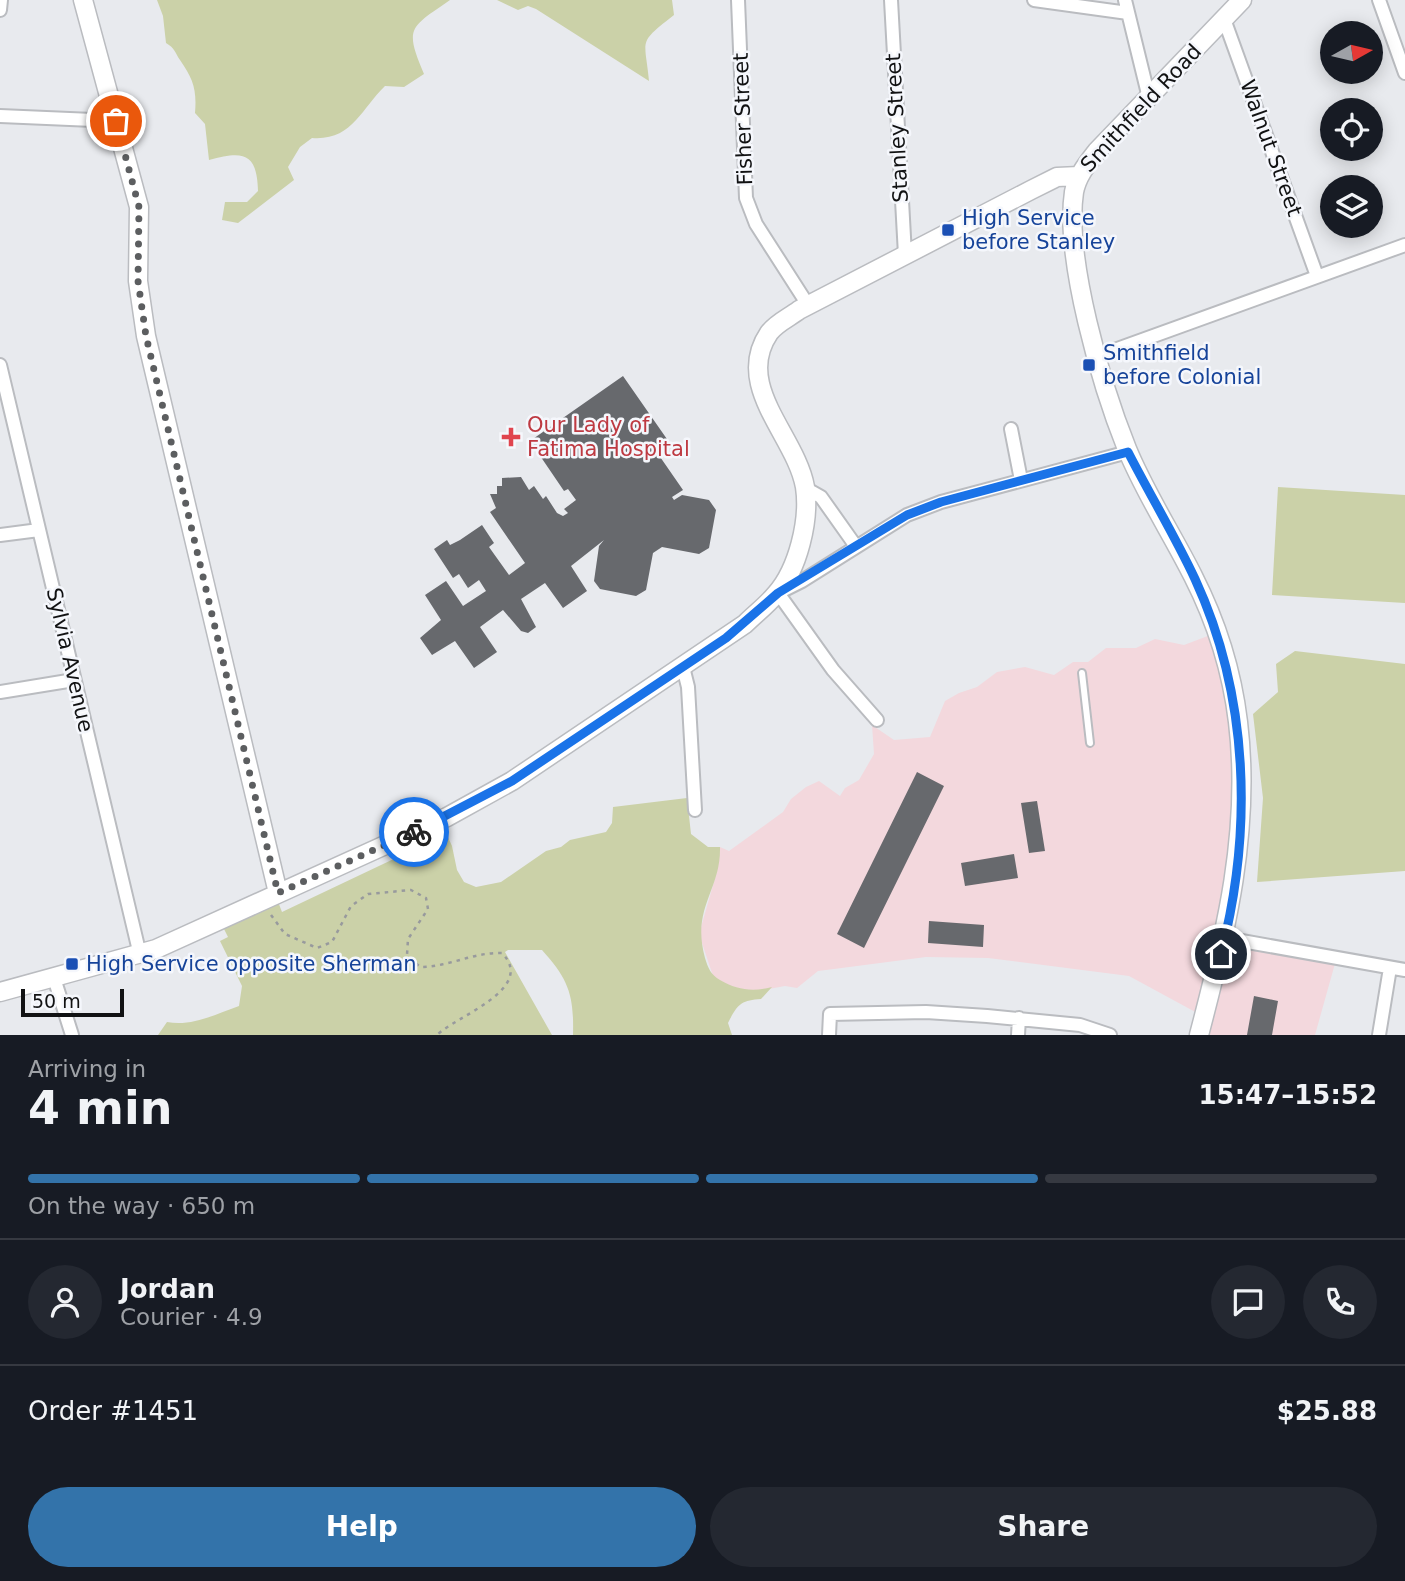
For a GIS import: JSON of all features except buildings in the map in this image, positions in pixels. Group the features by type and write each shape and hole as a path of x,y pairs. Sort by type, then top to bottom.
{"main road":[{"path":"83,0 139,207 138,281 146,336 278,893"},
{"name":"Smithfield Road","path":"1199,1035 1225,938 1240,816 1238,721 1227,667 1195,579 1128,452 1098,356 1075,257 1073,204 1079,176 1097,151 1242,0"},
{"path":"0,992 140,955 476,803 745,624 778,593 798,551 803,532 805,488 796,461 761,391 758,359 769,332 808,305 1057,177 1079,176"}],"street":[{"path":"0,10 2,0"},
{"name":"Fisher Street","path":"738,0 746,198 756,224 808,305"},
{"name":"Stanley Street","path":"891,0 905,256"},
{"path":"1034,0 1127,6 1149,97"},
{"path":"1379,0 1405,73"},
{"name":"Walnut Street","path":"1224,19 1317,276"},
{"path":"0,116 116,121"},
{"path":"1098,356 1405,244"},
{"name":"Sylvia Avenue","path":"0,367 140,955"},
{"path":"1012,429 1021,480"},
{"path":"877,720 833,670 778,593 802,581 855,545 907,515 1021,480 1128,452"},
{"path":"805,488 821,497 855,545"},
{"path":"0,535 39,530"},
{"path":"683,667 688,687 695,810"},
{"path":"0,692 75,680"},
{"path":"1225,938 1405,970"},
{"path":"1379,1035 1390,968"},
{"path":"54,978 72,1035"},
{"path":"829,1035 830,1014 926,1012 1019,1018 1080,1026 1110,1035"},
{"path":"1018,1035 1019,1018"}],"lane":[{"path":"1082,673 1090,743"}],"path":[{"path":"271,915 285,934 317,948 332,942 351,905 368,894 411,890 426,898 428,909 408,939 407,955 420,967 441,967 487,953 502,953 509,961 510,981 501,992 437,1035"}],"shaded area":[{"path":"1213,634 1235,724 1234,865 1223,933 1336,960 1315,1035 1197,1035 1199,1014 1129,976 988,958 926,957 818,971 797,988 785,986 758,991 732,988 713,976 699,934 716,875 720,847 729,851 783,812 791,799 806,787 819,781 840,796 845,788 859,780 874,754 872,725 894,740 930,737 945,701 977,687 997,672 1025,667 1054,675 1073,662 1088,662 1106,648 1136,648 1155,639 1184,645"}],"green space":[{"path":"157,0 450,0 426,17 414,30 414,47 424,74 404,87 385,86 346,129 326,138 312,138 300,147 288,167 294,180 238,223 222,220 225,202 247,202 258,191 255,168 246,158 239,156 209,160 205,124 195,113 193,85 174,51 166,43 163,16"},
{"path":"497,0 672,0 674,15 649,37 646,43 649,81 536,9 528,6 518,10"},
{"path":"1278,487 1405,495 1405,603 1272,595"},
{"path":"1295,651 1405,664 1405,871 1257,882 1263,798 1253,714 1278,692 1276,664"},
{"path":"687,798 691,834 708,847 720,847 716,876 702,925 702,940 709,968 717,978 739,988 752,990 772,987 761,999 744,1002 737,1008 728,1023 732,1035 573,1035 571,998 558,970 542,950 508,950 505,952 552,1035 158,1035 167,1022 194,1021 239,1006 242,986 220,941 228,937 220,921 275,894 282,912 400,856 379,847 440,820 452,846 457,870 464,882 476,887 501,882 546,851 561,847 570,840 606,832 612,823 613,807"}],"way so far":[{"path":"116,121 136,190 141,218 138,281 146,336 278,893 414,832"}],"place":[{"name":"High Service before Stanley","path":"948,230"},
{"name":"Smithfield before Colonial","path":"1089,365"},
{"name":"Our Lady of Fatima Hospital","path":"511,437"},
{"name":"High Service opposite Sherman","path":"72,964"}],"route":[{"path":"414,832 476,803 512,781 726,638 778,593 802,581 855,545 907,515 941,502 1128,452 1195,579 1213,622 1227,667 1238,721 1241,759 1240,819 1237,860 1221,954"}]}
